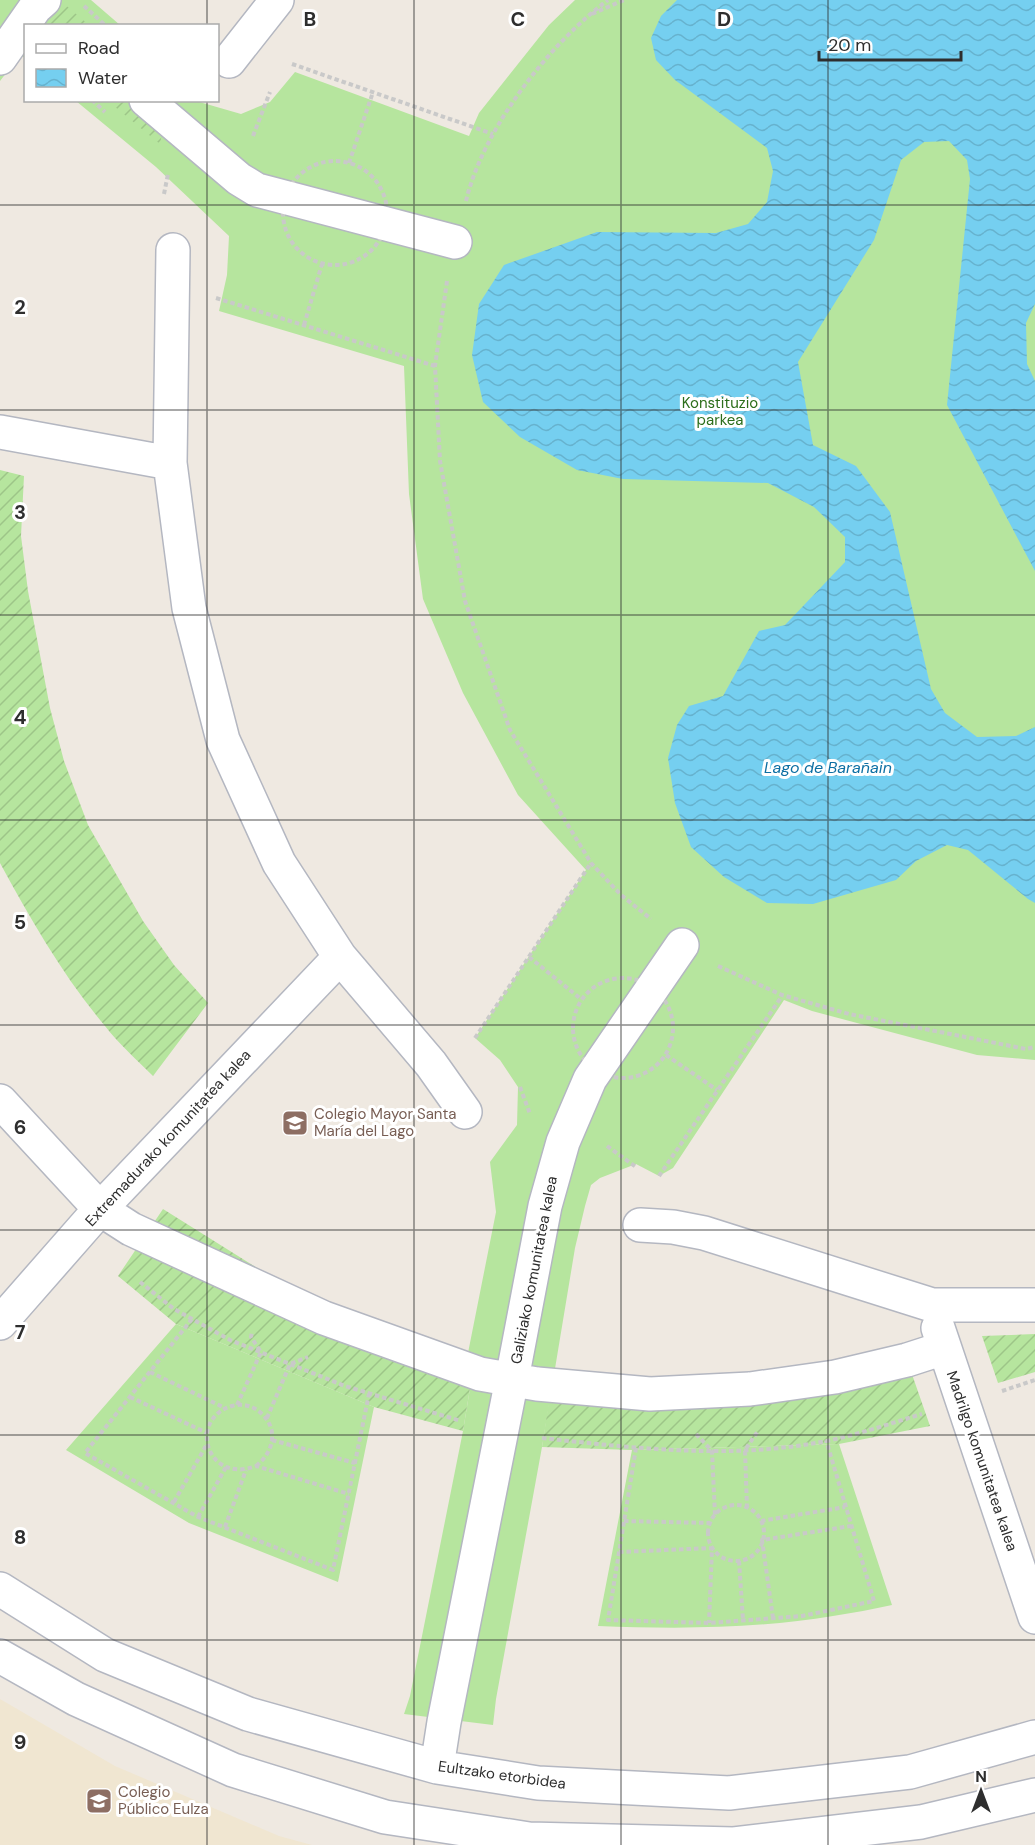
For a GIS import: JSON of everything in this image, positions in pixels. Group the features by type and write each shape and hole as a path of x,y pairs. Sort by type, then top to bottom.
{"street":[{"path":"229,61 277,0"},
{"path":"27,24 40,8"},
{"path":"0,58 24,28"},
{"path":"148,102 239,179 257,190 455,242"},
{"path":"173,250 170,463 189,608 223,740 279,863 340,957 431,1064 465,1112"},
{"path":"0,432 170,463"},
{"name":"Galiziako komunitatea kalea","path":"437,1767 545,1206 563,1142 590,1079 682,945"},
{"name":"Extremadurako komunitatea kalea","path":"0,1323 100,1209 340,957"},
{"name":"Galiziako komunitatea kalea","path":"0,1101 100,1209 131,1229 324,1318 480,1374 600,1391 650,1394 750,1389 835,1377 944,1348"},
{"path":"640,1226 672,1227 704,1233 932,1305 1035,1305"},
{"name":"Madrilgo komunitatea kalea","path":"932,1305 944,1348 1035,1617"},
{"name":"Eultzako etorbidea","path":"0,1589 105,1655 248,1714 437,1767 538,1783 729,1793 910,1772 1035,1737"},
{"path":"0,1656 76,1699 233,1770 385,1817 529,1839 734,1844 921,1822 1035,1795"}],"path":[{"path":"77,0 104,24"},
{"path":"608,0 583,18 536,68 493,134 469,186 444,297 435,366 440,461 465,601 510,730 591,863 621,895 682,945 718,966 782,995 849,1014 1026,1049 1035,1047"},
{"path":"583,18 624,0"},
{"path":"292,64 493,134"},
{"path":"349,164 373,92"},
{"path":"304,325 321,264"},
{"path":"216,297 435,366"},
{"path":"475,1038 591,863"},
{"path":"529,957 581,999"},
{"path":"658,1176 782,995"},
{"path":"666,1055 717,1091"},
{"path":"192,1319 85,1453 198,1516 333,1570 369,1394"},
{"path":"237,1405 261,1352"},
{"path":"267,1418 290,1364"},
{"path":"150,1372 226,1408"},
{"path":"996,1392 1035,1380"},
{"path":"130,1397 207,1433"},
{"path":"237,1405 248,1406 258,1410 267,1418 271,1429 270,1451 256,1466 236,1471 217,1462 211,1454 207,1444 207,1433 216,1414 226,1408 237,1405"},
{"path":"272,1440 355,1463"},
{"path":"636,1448 608,1620 709,1623 802,1616 874,1601 826,1440"},
{"path":"174,1502 207,1444"},
{"path":"745,1450 747,1508"},
{"path":"712,1451 715,1515"},
{"path":"256,1466 349,1494"},
{"path":"198,1516 226,1467"},
{"path":"225,1527 246,1470"},
{"path":"619,1552 712,1548 723,1559 739,1561 754,1554 760,1548 764,1531 755,1513 738,1505 730,1506 715,1515 710,1523 708,1531 712,1548 709,1623"},
{"path":"761,1521 845,1507"},
{"path":"624,1521 710,1523"},
{"path":"762,1540 851,1526"},
{"path":"762,1540 773,1618"},
{"path":"739,1561 743,1620"}],"shaded area":[{"name":"Colegio Público Eulza","path":"0,1699 115,1766 279,1836 312,1845 0,1845"}],"green space":[{"path":"0,0 91,0 119,24 24,24 24,57 20,55 0,81"},
{"name":"Konstituzio parkea","path":"575,0 1035,0 1035,1060 977,1055 812,1011 784,1000 673,1168 659,1176 636,1164 600,1178 591,1185 575,1248 493,1725 404,1714 410,1696 473,1370 467,1358 496,1212 490,1162 517,1125 518,1087 500,1060 475,1038 586,870 518,795 463,693 423,599 409,494 404,366 219,311 227,275 229,236 156,167 77,102 199,102 241,114 270,102 295,72 469,136 479,113 549,25"},
{"path":"62,2 88,24 46,24"},
{"path":"109,102 168,102 160,144"},
{"path":"0,470 24,476 21,536 28,591 50,708 64,761 88,825 143,921 174,965 208,1003 153,1076 110,1033 75,987 36,926 0,863"},
{"path":"163,1209 273,1278 406,1335 473,1370 463,1431 374,1407 176,1324 118,1276"},
{"path":"176,1324 374,1407 338,1582 189,1523 66,1450"},
{"path":"1035,1334 1035,1372 998,1383 982,1336"},
{"path":"907,1360 930,1426 839,1444 632,1450 542,1447 552,1381 693,1390"},
{"path":"839,1444 892,1605 848,1614 745,1626 657,1628 598,1626 632,1450"}],"water":[{"name":"Lago de Barañain","path":"677,0 1035,0 1035,304 1026,323 1027,364 1035,381 1035,571 947,405 970,179 967,160 949,141 924,142 901,160 874,240 798,362 813,445 856,466 890,512 931,689 945,713 977,737 1016,736 1035,727 1035,903 968,850 947,845 916,861 896,880 813,904 767,903 724,877 691,847 675,803 668,758 677,725 689,706 723,696 759,631 785,625 845,562 845,537 814,507 768,483 623,479 577,470 520,437 483,402 472,355 479,304 504,265 597,232 716,233 748,224 767,202 773,171 767,148 675,80 656,60 651,38 661,16"}],"place":[{"name":"Colegio Mayor Santa María del Lago","path":"295,1123"},
{"name":"Colegio Público Eulza","path":"99,1801"}]}
